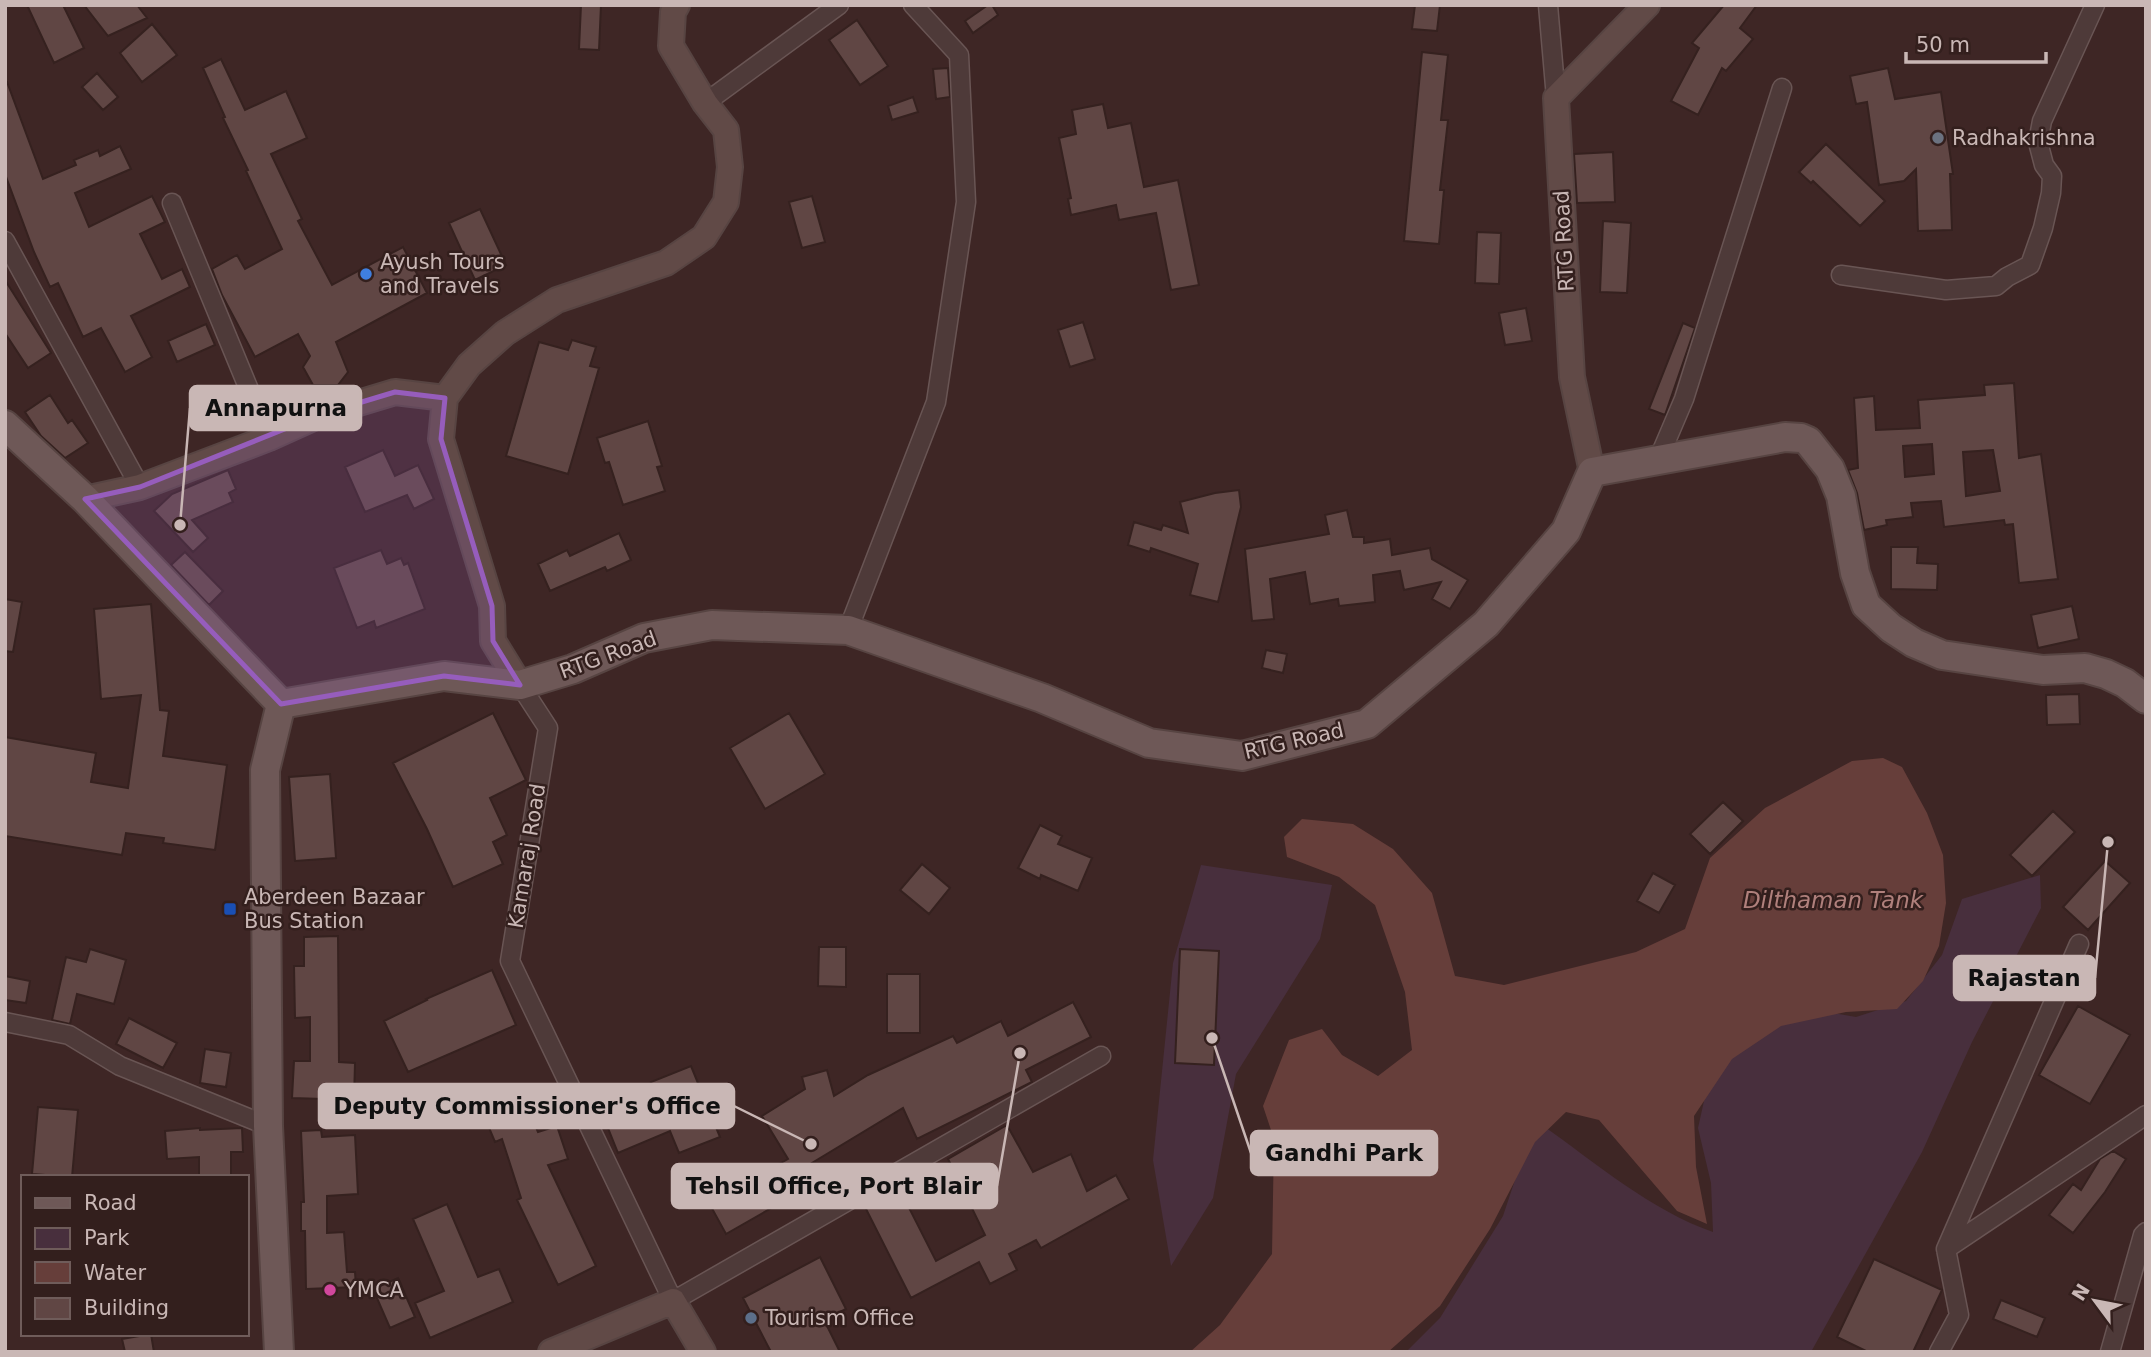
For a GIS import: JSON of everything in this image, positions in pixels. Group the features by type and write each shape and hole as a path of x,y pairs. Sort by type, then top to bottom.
{"main road":[{"path":"5,425 85,499 281,704 265,770 268,1126 279,1352"},
{"path":"1592,472 1785,437 1801,438 1808,441 1830,469 1841,496 1855,573 1866,605 1891,628 1914,643 1942,655 2043,670 2085,668 2125,683 2146,699"},
{"name":"RTG Road","path":"281,704 444,676 520,685 573,669 644,638 712,625 848,630 1042,698 1149,743 1242,756 1367,724 1486,624 1566,531 1592,472"}],"street":[{"path":"85,499 140,488 269,438 322,414 395,392 445,398 469,365 496,341 557,300 666,263 704,237 726,202 730,167 726,130 705,103 671,46 673,12 677,5"},
{"path":"705,103 839,5"},
{"path":"848,630 936,402 966,202 959,55 913,5"},
{"path":"1548,5 1556,98"},
{"path":"1556,98 1647,5"},
{"path":"1841,275 1946,290 1996,286 2030,264 2037,249 2051,193 2052,176 2044,165 2038,142 2042,121 2095,5"},
{"path":"1658,460 1684,399 1782,88"},
{"name":"RTG Road","path":"1556,98 1572,377 1592,472"},
{"path":"172,203 269,438"},
{"path":"5,241 140,488"},
{"name":"Kamaraj Road","path":"445,398 441,439 492,606 493,641 548,728 510,961 674,1301"},
{"path":"1939,1352 1959,1315 1946,1249 2080,944"},
{"path":"5,1022 69,1035 120,1066 268,1126"},
{"path":"551,1352 674,1301 1101,1056"},
{"path":"1946,1249 2146,1115"},
{"path":"2110,1352 2146,1232"},
{"path":"674,1301 703,1352"}],"highlighted area":[{"path":"395,392 445,398 441,439 492,606 493,641 520,685 444,676 281,704 85,499 140,487 322,414"}],"green space":[{"path":"1201,865 1332,885 1320,939 1236,1074 1213,1198 1171,1266 1153,1160 1173,963"},
{"path":"2040,875 2041,908 1972,1042 1922,1152 1811,1352 1406,1352 1440,1318 1503,1216 1524,1153 1542,1125 1645,1198 1690,1223 1713,1232 1711,1183 1698,1128 1710,1074 1799,1007 1856,1017 1906,1001 1942,955 1962,899"}],"water":[{"name":"Dilthaman Tank","path":"1883,758 1902,767 1927,813 1943,855 1946,903 1939,946 1923,981 1897,1009 1846,1012 1781,1026 1732,1059 1694,1116 1696,1167 1707,1224 1677,1211 1599,1120 1566,1112 1535,1142 1490,1229 1440,1306 1388,1352 1190,1352 1220,1325 1272,1254 1274,1139 1263,1106 1289,1040 1322,1029 1342,1055 1378,1076 1412,1050 1405,992 1375,905 1339,877 1287,857 1284,837 1302,819 1353,824 1393,849 1432,893 1455,976 1504,985 1636,952 1685,929 1710,858 1765,808 1852,761"}],"building":[{"path":"27,5 63,5 84,48 54,63"},
{"path":"84,5 137,5 147,18 108,36"},
{"path":"581,5 601,5 599,50 579,49"},
{"path":"992,5 998,15 973,33 965,21"},
{"path":"1415,5 1440,5 1437,31 1412,29"},
{"path":"1724,5 1757,5 1740,28 1753,39 1726,71 1722,68 1698,115 1671,101 1699,48 1692,43"},
{"path":"857,20 888,66 860,85 829,40"},
{"path":"152,24 177,55 142,82 120,53"},
{"path":"1422,52 1448,55 1441,120 1448,120 1440,190 1444,190 1439,244 1404,241"},
{"path":"221,59 245,110 286,91 307,138 271,154 302,219 298,221 332,285 403,247 427,293 336,342 348,372 338,385 313,385 303,367 310,356 298,334 255,357 222,295 212,269 237,255 245,269 282,249 203,68"},
{"path":"948,68 950,97 936,99 933,69"},
{"path":"1888,68 1895,99 1941,92 1953,174 1950,174 1952,230 1918,231 1916,169 1904,181 1879,185 1867,102 1856,104 1850,76"},
{"path":"97,73 118,97 103,110 82,87"},
{"path":"5,82 43,179 76,165 74,160 98,150 100,156 120,146 131,169 75,193 89,227 152,196 165,222 140,234 162,279 182,269 190,287 131,316 152,357 125,372 101,328 83,337 58,283 50,287 34,252 5,174"},
{"path":"913,97 918,112 892,120 888,106"},
{"path":"1103,104 1108,128 1131,123 1144,187 1178,180 1199,285 1171,290 1156,213 1119,220 1116,205 1071,215 1068,199 1071,198 1059,138 1076,134 1072,110"},
{"path":"1826,144 1885,201 1860,226 1813,181 1811,183 1799,172"},
{"path":"1613,152 1615,202 1577,203 1574,154"},
{"path":"812,196 825,242 802,248 789,202"},
{"path":"480,209 506,265 475,280 449,223"},
{"path":"1603,221 1631,223 1627,293 1600,292"},
{"path":"1477,232 1501,233 1499,284 1475,283"},
{"path":"5,280 51,353 28,368 5,333"},
{"path":"1526,308 1532,341 1505,345 1499,313"},
{"path":"1083,322 1095,359 1070,367 1058,330"},
{"path":"1683,323 1695,328 1665,415 1649,409"},
{"path":"206,324 215,345 177,362 168,341"},
{"path":"572,340 596,347 590,366 599,368 568,474 506,456 539,342 568,350"},
{"path":"2014,383 2019,458 2041,454 2058,579 2019,583 2013,524 2005,525 2004,520 1944,527 1941,501 1911,503 1913,517 1886,520 1887,525 1864,530 1857,493 1848,470 1858,468 1854,398 1874,396 1876,430 1920,428 1918,400 1985,395 1984,385","holes":["1932,444 1934,474 1905,477 1903,446","1993,450 2000,491 1966,496 1963,452"]},
{"path":"50,395 68,423 72,420 88,443 65,458 41,436 25,412"},
{"path":"648,421 662,466 657,467 665,491 623,505 609,462 605,463 597,438"},
{"path":"383,450 395,476 418,465 434,499 414,509 407,495 365,512 345,467"},
{"path":"228,470 236,489 229,493 233,502 192,520 208,538 193,552 154,511 172,494"},
{"path":"1239,490 1241,507 1218,602 1190,595 1198,564 1151,548 1150,552 1128,545 1134,522 1161,530 1163,525 1188,533 1180,502"},
{"path":"1347,510 1353,537 1364,537 1364,543 1390,539 1392,555 1430,548 1432,559 1468,580 1450,609 1432,599 1441,582 1404,590 1400,571 1373,575 1375,602 1339,606 1338,599 1310,604 1305,572 1270,579 1274,619 1252,621 1245,549 1329,534 1325,515"},
{"path":"619,533 631,560 607,571 605,567 550,591 538,564 567,550 570,556"},
{"path":"1891,547 1918,547 1917,563 1938,564 1937,590 1891,589"},
{"path":"381,550 387,564 401,558 404,565 408,563 425,609 376,628 374,621 357,628 334,568"},
{"path":"185,552 223,591 209,605 171,565"},
{"path":"5,599 22,602 13,652 5,651"},
{"path":"151,604 160,710 169,711 163,756 227,765 215,850 163,843 164,838 126,833 122,855 5,836 5,737 96,753 91,782 128,788 141,695 101,699 94,609"},
{"path":"2072,606 2079,639 2038,648 2031,615"},
{"path":"1266,650 1287,654 1283,673 1262,668"},
{"path":"2079,694 2080,724 2047,725 2046,695"},
{"path":"493,713 526,780 490,798 507,835 493,842 503,864 453,887 393,763"},
{"path":"789,713 825,774 765,809 730,748"},
{"path":"330,774 336,858 295,861 289,777"},
{"path":"1723,802 1743,821 1710,854 1690,834"},
{"path":"2053,811 2075,832 2032,876 2010,855"},
{"path":"1040,825 1062,836 1058,844 1092,858 1078,891 1041,875 1040,879 1018,868"},
{"path":"2105,861 2130,883 2088,930 2063,907"},
{"path":"922,864 950,888 929,914 900,890"},
{"path":"1653,873 1675,885 1659,913 1637,901"},
{"path":"338,936 339,1062 355,1063 354,1100 292,1098 294,1061 310,1061 310,1017 295,1018 294,966 304,966 304,937"},
{"path":"819,947 846,947 846,987 818,986"},
{"path":"90,949 126,960 114,1004 77,994 70,1024 52,1020 66,957 86,962"},
{"path":"1180,949 1219,951 1214,1065 1175,1063"},
{"path":"492,970 516,1025 408,1072 384,1021"},
{"path":"887,974 920,974 920,1033 887,1033"},
{"path":"5,976 30,981 26,1003 5,1000"},
{"path":"1073,1002 1091,1037 1026,1070 1032,1082 917,1139 903,1108 787,1178 796,1194 726,1234 709,1203 788,1159 762,1116 805,1089 802,1077 827,1070 834,1096 868,1075 953,1036 957,1043 1001,1021 1008,1036"},
{"path":"2078,1006 2130,1035 2090,1104 2039,1075"},
{"path":"129,1018 177,1043 163,1068 116,1044"},
{"path":"205,1049 231,1053 226,1087 200,1083"},
{"path":"691,1066 720,1137 679,1153 670,1131 618,1153 608,1128 660,1105 651,1082"},
{"path":"519,1087 538,1132 557,1126 568,1159 548,1165 596,1266 558,1285 517,1200 521,1198 502,1139 495,1142 479,1104"},
{"path":"38,1107 78,1110 72,1175 32,1174"},
{"path":"1007,1125 1033,1172 1071,1154 1087,1191 1116,1175 1129,1199 1041,1248 1036,1240 1009,1254 1017,1270 990,1284 979,1262 911,1298 864,1205 899,1188 936,1261 985,1235 948,1159"},
{"path":"242,1128 243,1152 231,1152 231,1175 199,1175 199,1157 167,1159 165,1131"},
{"path":"321,1130 322,1137 355,1135 358,1194 327,1196 327,1233 344,1232 347,1272 355,1272 356,1287 306,1289 305,1231 301,1231 301,1202 304,1202 301,1131"},
{"path":"2113,1151 2126,1159 2105,1192 2073,1233 2049,1215 2073,1184 2081,1190 2100,1159"},
{"path":"447,1204 478,1277 499,1269 513,1302 430,1338 415,1303 444,1291 413,1219"},
{"path":"820,1257 846,1309 824,1320 840,1352 771,1352 743,1298"},
{"path":"1874,1259 1942,1290 1913,1352 1868,1352 1837,1337"},
{"path":"398,1278 415,1317 390,1328 373,1289"},
{"path":"2001,1300 2045,1318 2037,1337 1993,1319"},
{"path":"151,1336 154,1352 125,1352 122,1339"}],"place":[{"name":"Radhakrishna","path":"1938,138"},
{"name":"Ayush Tours and Travels","path":"366,274"},
{"name":"Annapurna","path":"180,525"},
{"name":"Rajastan","path":"2108,842"},
{"name":"Aberdeen Bazaar Bus Station","path":"230,909"},
{"name":"Gandhi Park","path":"1212,1038"},
{"name":"Tehsil Office, Port Blair","path":"1020,1053"},
{"name":"Deputy Commissioner's Office","path":"811,1144"},
{"name":"YMCA","path":"330,1290"},
{"name":"Tourism Office","path":"751,1318"}]}
